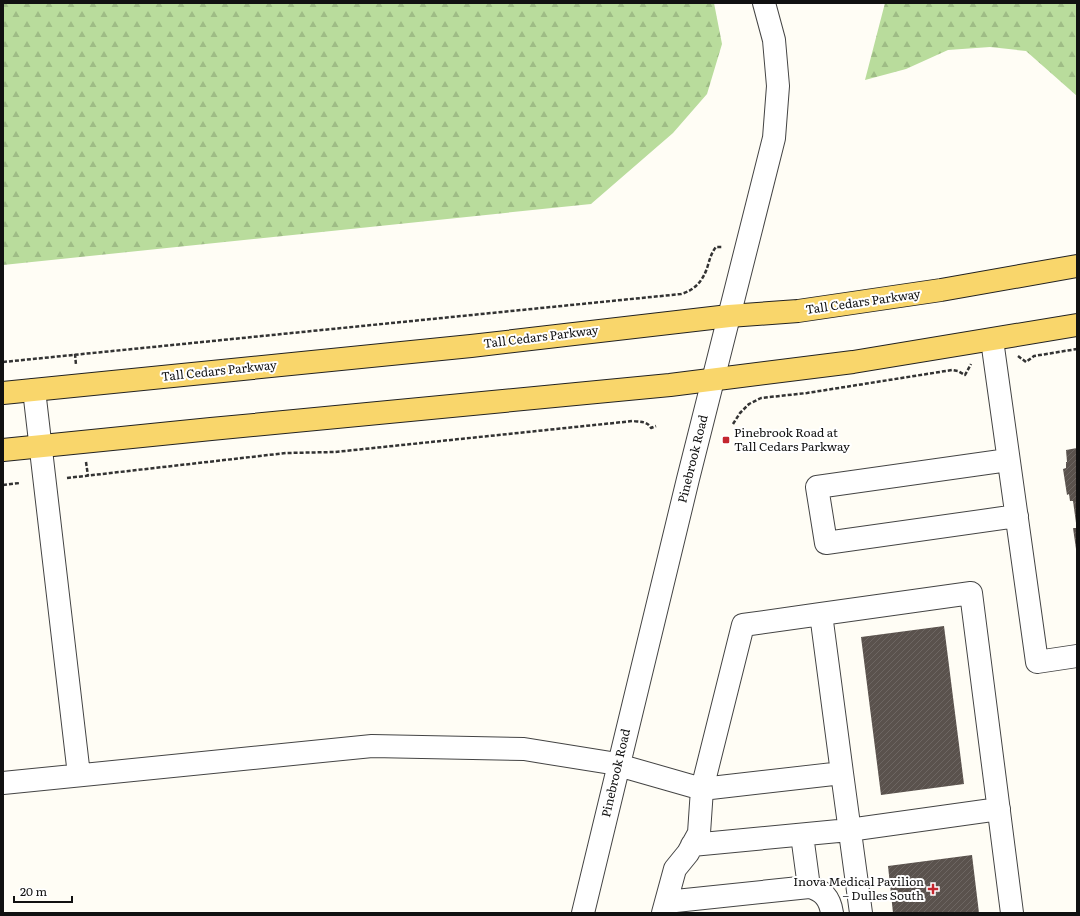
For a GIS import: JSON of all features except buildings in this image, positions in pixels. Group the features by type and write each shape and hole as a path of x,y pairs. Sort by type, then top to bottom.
{"main road":[{"name":"Tall Cedars Parkway","path":"3,393 471,346 729,316 798,311 941,290 1077,266"},
{"path":"3,450 663,386 853,362 1077,325"}],"street":[{"name":"Pinebrook Road","path":"583,913 713,379 769,160 777,114 778,86 774,40 764,3"},
{"path":"992,340 1037,662 1077,656"},
{"path":"34,390 79,775"},
{"path":"1008,460 817,488 826,543 1017,516"},
{"path":"832,913 825,895 818,889 809,887 798,887 665,908 675,868 688,853 699,833 702,789 743,625 971,593 1012,913"},
{"path":"822,614 861,913"},
{"path":"3,783 372,746 524,749 618,765 702,789 842,773"},
{"path":"692,845 849,830 999,809"},
{"path":"802,834 809,887"}],"path":[{"path":"3,362 681,294 695,288 707,270 713,250 716,247 723,247"},
{"path":"1018,356 1026,362 1034,356 1077,349"},
{"path":"733,424 740,413 749,404 761,398 815,392 952,370 966,375 971,364"},
{"path":"67,478 286,453 335,452 633,421 644,422 651,428 656,426"},
{"path":"85,455 88,476"},
{"path":"3,485 20,483"}],"green space":[{"path":"3,3 714,3 722,44 707,94 673,133 591,204 3,265"},
{"path":"885,3 1077,3 1077,96 1026,51 990,47 948,50 906,69 865,80"}],"place":[{"name":"Pinebrook Road at Tall Cedars Parkway","path":"726,440"},
{"name":"Inova Medical Pavilion – Dulles South","path":"933,889"}]}
